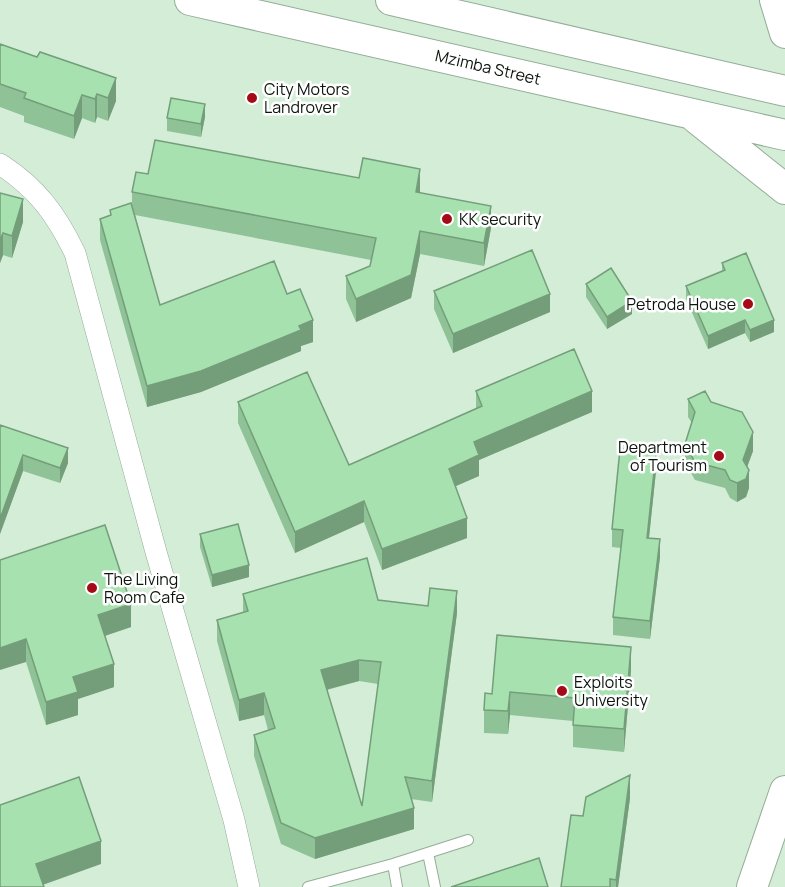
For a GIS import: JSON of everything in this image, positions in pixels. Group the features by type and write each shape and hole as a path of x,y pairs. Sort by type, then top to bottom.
{"main road":[{"name":"Mzimba Street","path":"190,0 785,135"},
{"path":"391,0 785,91"},
{"path":"775,0 785,33"},
{"path":"689,113 785,189"},
{"path":"752,887 785,791"}],"street":[{"path":"0,165 25,180 58,219 75,254 156,552 234,820 249,887"}],"lane":[{"path":"308,887 393,864 468,840"},
{"path":"428,853 435,887"},
{"path":"393,864 397,887"}],"building":[{"path":"0,44 37,57 40,52 116,78 108,98 97,94 95,99 82,95 74,116 24,98 26,93 0,84"},
{"path":"171,98 205,104 201,124 167,118"},
{"path":"155,140 359,178 363,158 420,169 416,192 491,206 484,243 420,231 411,275 356,299 346,276 370,266 376,238 132,192 136,172 148,174"},
{"path":"0,193 23,199 12,236 3,233 0,241"},
{"path":"131,203 160,305 274,261 287,294 300,289 313,320 299,326 301,330 201,371 147,386 100,219 111,215 110,210"},
{"path":"532,250 550,294 453,334 434,291"},
{"path":"746,253 774,320 750,330 745,320 708,336 686,286 725,270 722,263"},
{"path":"611,268 632,301 607,317 586,284"},
{"path":"574,349 592,391 474,442 479,455 449,469 467,518 382,549 364,501 295,532 238,402 307,372 349,465 482,406 476,391"},
{"name":"Department of Tourism","path":"705,391 711,402 742,412 753,432 743,460 749,470 746,479 737,483 730,480 725,470 695,462 685,444 695,412 688,399"},
{"path":"0,425 68,448 60,468 23,455 0,519"},
{"path":"620,449 656,453 647,538 660,539 650,621 613,617 623,530 612,529"},
{"path":"238,524 249,565 212,575 200,534"},
{"path":"105,525 131,604 98,615 114,664 73,677 78,692 46,702 26,639 0,648 0,560"},
{"path":"367,558 378,600 428,606 430,588 457,591 432,781 405,777 414,808 315,838 281,823 254,735 275,728 264,693 239,700 217,620 248,611 243,594","holes":["359,660 381,662 362,806 321,670"]},
{"name":"Exploits University","path":"497,635 631,647 624,729 573,725 575,698 510,692 508,711 484,710 485,693 492,694"},
{"path":"630,775 616,880 610,879 610,887 561,887 571,815 583,816 586,797"},
{"path":"79,777 101,841 36,864 44,887 0,887 0,805"},
{"path":"539,858 548,887 451,887"}],"place":[{"name":"City Motors Landrover","path":"252,98"},
{"name":"KK security","path":"447,219"},
{"name":"Petroda House","path":"748,304"},
{"name":"Department of Tourism","path":"719,456"},
{"name":"The Living Room Cafe","path":"92,588"},
{"name":"Exploits University","path":"562,691"}]}
